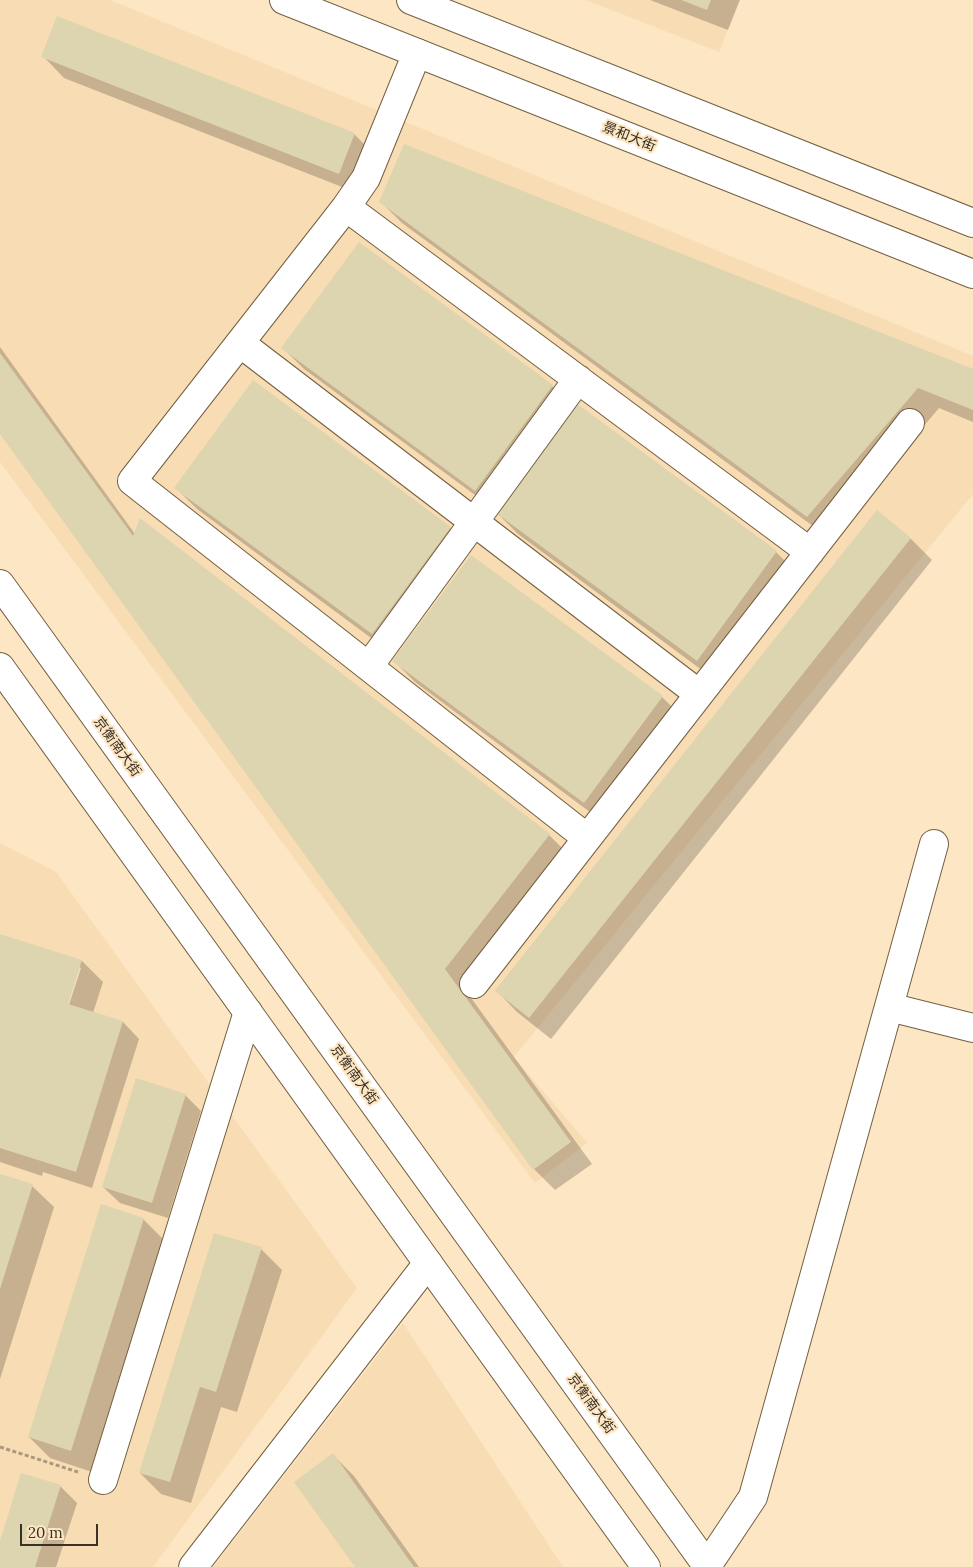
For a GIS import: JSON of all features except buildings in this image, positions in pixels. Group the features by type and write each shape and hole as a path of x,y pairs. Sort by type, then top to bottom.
{"main road":[{"name":"景和大街","path":"284,0 973,274"},
{"path":"425,3 973,223"},
{"path":"417,53 366,178 346,207 132,481 588,838"},
{"path":"346,207 810,552"},
{"path":"240,343 699,694"},
{"path":"369,666 578,379"},
{"path":"474,984 910,423"},
{"name":"京衡南大街","path":"0,584 708,1566"},
{"path":"0,667 646,1567"},
{"path":"708,1566 753,1497 934,844"},
{"path":"889,1008 973,1028"},
{"path":"103,1480 248,1012"},
{"path":"194,1567 428,1263"}],"path":[{"path":"0,1448 103,1480"}],"shaded area":[{"path":"0,0 110,0 973,356 973,494 514,1057 587,1143 535,1183 0,462"},
{"path":"586,0 739,0 719,52"},
{"path":"0,843 56,872 357,1288 153,1567 0,1567"},
{"path":"403,1323 563,1567 213,1567"}]}
